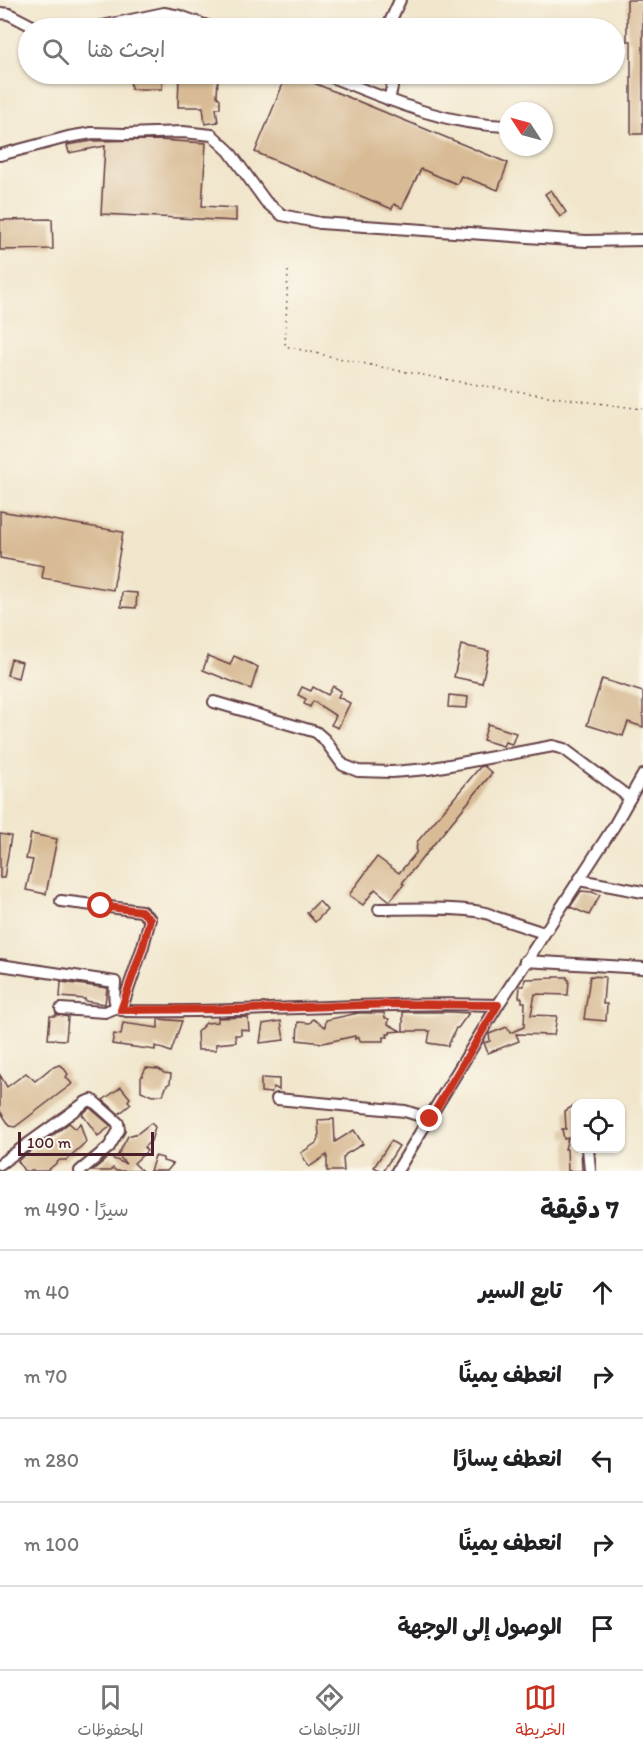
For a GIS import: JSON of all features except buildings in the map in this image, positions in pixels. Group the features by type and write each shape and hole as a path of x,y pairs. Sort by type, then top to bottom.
{"street":[{"path":"391,18 400,0"},
{"path":"0,13 18,19"},
{"path":"140,18 164,13 186,18"},
{"path":"349,84 424,113 482,125 499,126"},
{"path":"389,100 393,84"},
{"path":"0,155 92,133 183,132 212,135 230,151 266,202 282,215 320,223 575,240 643,240"},
{"path":"214,702 316,732 324,739 340,762 354,770 392,772 428,769 553,746 564,749 630,798"},
{"path":"397,1171 525,961 579,880 643,775"},
{"path":"579,880 643,892"},
{"path":"61,901 141,911 150,919 143,946 119,1008"},
{"path":"379,909 473,910 490,913 495,917 544,933"},
{"path":"525,961 643,968"},
{"path":"0,965 115,982 114,1000 119,1008"},
{"path":"61,1009 105,1012 119,1008 215,1010 407,1004 498,1005"},
{"path":"277,1099 405,1111 430,1119"},
{"path":"0,1164 92,1100 118,1122 119,1130 109,1147 80,1171"},
{"path":"588,1153 590,1171"}],"path":[{"path":"288,271 285,346 371,366 543,397 643,409"}],"route":[{"path":"101,906 141,911 150,919 121,1010 395,1004 498,1005 430,1119"}]}
